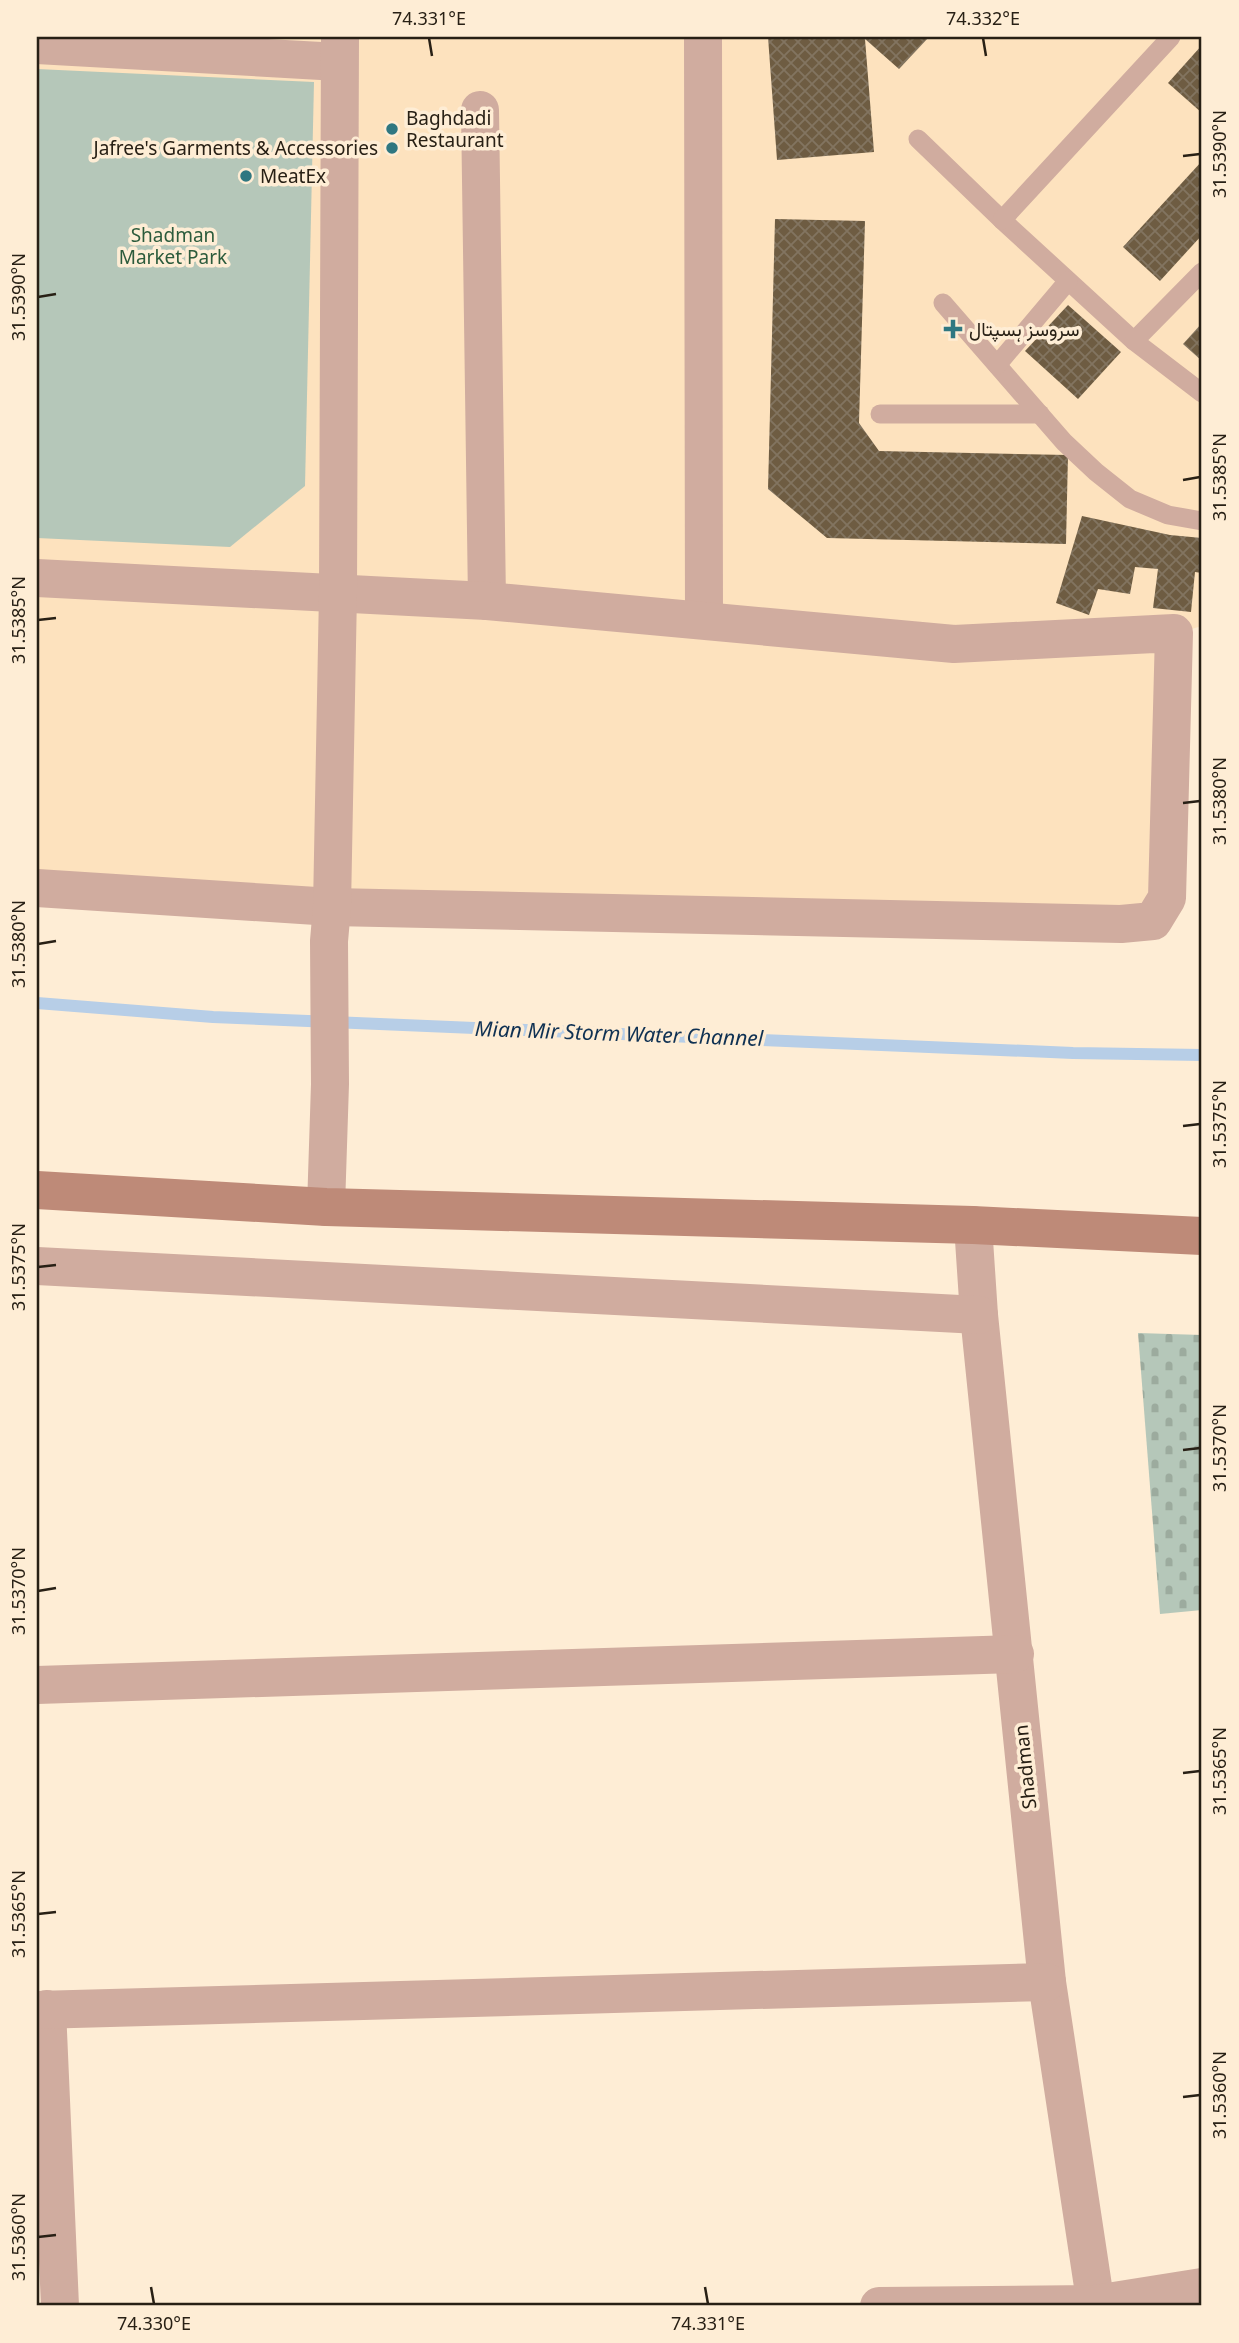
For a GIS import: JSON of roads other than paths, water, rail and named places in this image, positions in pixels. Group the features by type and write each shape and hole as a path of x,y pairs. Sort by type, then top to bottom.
{"street":[{"path":"703,37 704,621"},
{"path":"37,44 339,50 338,593 326,1207"},
{"path":"480,110 487,601"},
{"path":"37,578 487,601 954,644 1174,633 1167,898 1153,921 1121,924 331,924 37,888"},
{"path":"37,1190 326,1207 973,1225 1202,1236"},
{"name":"Shadman","path":"973,1225 979,1315 1046,1982 1096,2305"},
{"path":"37,1266 979,1315"},
{"path":"37,1685 1014,1654"},
{"path":"60,2306 42,2010 1046,1982"},
{"path":"879,2306 1096,2305 1202,2287"}],"lane":[{"path":"1002,220 1171,37"},
{"path":"918,139 1134,341 1202,393"},
{"path":"1134,341 1202,272"},
{"path":"997,365 1068,281"},
{"path":"943,303 1064,442 1096,472 1130,499 1168,515 1202,521"},
{"path":"880,414 1040,414"}],"waterway":[{"name":"Mian Mir Storm Water Channel","path":"37,1003 213,1017 1073,1053 1202,1055"}],"place":[{"name":"Baghdadi Restaurant","path":"392,129"},
{"name":"Jafree's Garments & Accessories","path":"392,148"},
{"name":"MeatEx","path":"246,176"},
{"name":"سروسز ہسپتال","path":"953,329"}],"park label":[{"name":"Shadman Market Park","path":"173,246"}]}
